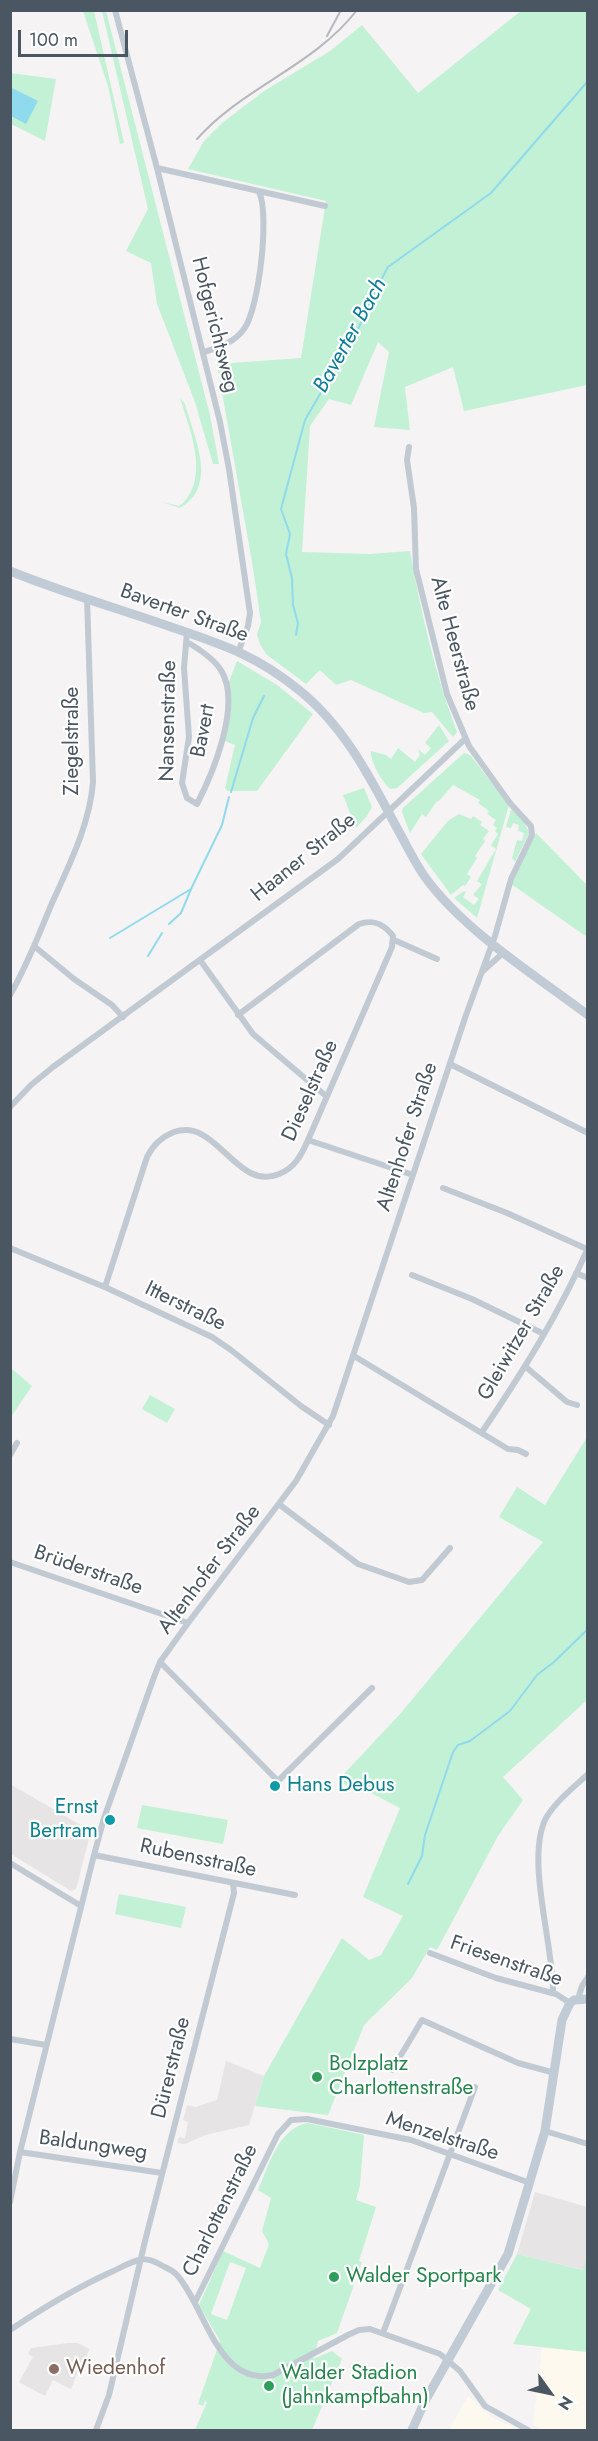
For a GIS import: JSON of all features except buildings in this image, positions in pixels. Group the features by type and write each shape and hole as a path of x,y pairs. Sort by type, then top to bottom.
{"main road":[{"name":"Baverter Straße","path":"10,571 187,637 239,650 282,677 325,714 354,750 388,811"},
{"path":"388,811 419,868 448,904 504,952 588,1015"},
{"path":"412,2430 425,2401 508,2254 545,2131 562,2020 578,2000"}],"street":[{"name":"Hofgerichtsweg","path":"114,10 204,352 230,469 250,607 249,622 239,650"},
{"path":"157,168 325,206"},
{"path":"204,352 233,340 243,331 249,320 261,252 262,202 259,192"},
{"name":"Alte Heerstraße","path":"409,447 407,460 414,508 414,539 421,592 447,694 465,739 493,780 531,826 530,841 511,879 493,942"},
{"name":"Ziegelstraße","path":"10,995 34,946 85,824 93,787 87,598"},
{"name":"Nansenstraße","path":"187,637 184,668 189,737 182,783 187,798 197,804"},
{"name":"Bavert","path":"187,637 222,672 227,698 227,717 222,743 197,804"},
{"path":"388,811 465,739"},
{"name":"Haaner Straße","path":"10,1107 41,1076 338,859 388,811"},
{"path":"238,1015 359,924 369,921 380,924 390,932 394,940 437,959"},
{"name":"Dieselstraße","path":"105,1287 147,1157 162,1138 179,1131 195,1132 250,1173 268,1178 285,1172 293,1166 308,1140 394,940"},
{"name":"Altenhofer Straße","path":"10,2202 14,2160 20,2152 94,1855 160,1662 280,1505 314,1453 329,1425 354,1356 480,973 493,942"},
{"path":"34,946 74,979 112,1005 123,1017"},
{"path":"480,973 504,952"},
{"path":"200,960 238,1015 267,1048 326,1096"},
{"path":"450,1064 588,1133"},
{"path":"308,1140 413,1175"},
{"path":"443,1188 507,1212 587,1249"},
{"name":"Itterstraße","path":"10,1248 105,1287 212,1337 329,1425"},
{"name":"Gleiwitzer Straße","path":"482,1432 544,1334 587,1249"},
{"path":"576,1273 588,1278"},
{"path":"412,1275 472,1299 544,1334"},
{"path":"354,1356 508,1449 526,1454"},
{"path":"525,1367 567,1402 577,1405"},
{"path":"10,1455 17,1443"},
{"path":"280,1505 358,1564 409,1582 422,1580 450,1548"},
{"name":"Brüderstraße","path":"10,1562 188,1623"},
{"path":"160,1662 278,1781 372,1688"},
{"path":"553,1993 538,1851 541,1832 550,1813 588,1774"},
{"name":"Rubensstraße","path":"94,1855 296,1895"},
{"path":"10,1863 81,1906"},
{"name":"Dürerstraße","path":"96,2430 109,2395 140,2260 234,1893 233,1884"},
{"name":"Friesenstraße","path":"430,1953 496,1978 578,2000"},
{"path":"578,2000 582,1986 588,1977"},
{"path":"392,2070 422,2020 518,2063 555,2073"},
{"path":"10,2039 46,2046"},
{"path":"383,2333 475,2087"},
{"name":"Menzelstraße","path":"278,2134 291,2120 307,2119 411,2140 530,2183"},
{"path":"545,2131 588,2144"},
{"name":"Charlottenstraße","path":"195,2302 278,2134"},
{"name":"Baldungweg","path":"20,2152 162,2173"},
{"path":"10,2330 76,2288 140,2260 156,2262 175,2273 195,2302 224,2356 236,2368 260,2377 286,2370 359,2330 370,2330 434,2351 449,2361 465,2378 481,2402 528,2430"}],"shaded area":[{"path":"10,1784 91,1831 76,1889 71,1891 11,1854"},
{"path":"226,2061 264,2076 249,2125 205,2135 185,2144 177,2143 179,2137 185,2138 188,2122 183,2120 187,2105 196,2107 217,2100"},
{"path":"535,2192 587,2207 587,2256 584,2270 517,2254"},
{"name":"Wiedenhof","path":"78,2343 89,2349 82,2372 78,2371 71,2389 53,2380 45,2396 19,2382 33,2357 28,2354 31,2348"},
{"path":"542,2348 587,2352 587,2430 542,2430 533,2424"},
{"path":"468,2396 494,2419 520,2430 449,2430"}],"green space":[{"path":"83,11 94,11 124,143 120,144 108,86"},
{"path":"102,11 106,11 210,415 219,464 213,464 195,402 157,304 151,263 126,251 148,209"},
{"path":"521,11 587,11 587,385 464,411 453,367 405,387 410,430 374,427 389,352 378,342 351,405 329,399 310,426 302,552 370,554 410,551 429,643 457,732 453,737 432,712 424,713 351,680 336,685 320,670 306,684 266,654 260,644 257,635 261,622 252,562 217,364 301,358 326,201 188,169 204,141 222,123 264,91 330,51 362,25 418,93"},
{"path":"10,73 56,79 45,141 11,124"},
{"path":"180,398 185,404 198,446 201,474 192,499 180,508 162,502 179,506 190,493 195,481 195,453"},
{"path":"237,661 277,685 313,714 257,791 227,791 225,788 235,745 225,741 229,713 228,684"},
{"path":"439,725 449,741 397,788 391,789 380,777 371,751 386,755 391,759 398,748 415,762 420,755 418,749 425,755 431,748 425,743"},
{"path":"464,753 470,755 509,805 477,918 454,898 464,891 466,892 463,897 474,905 479,899 473,895 482,884 477,881 496,849 491,845 498,834 495,831 497,828 493,825 496,820 487,814 489,811 478,803 480,800 453,785 437,801 426,817 422,814 410,833 402,812 403,808"},
{"path":"364,788 372,807 356,828 343,795"},
{"path":"511,809 524,821 529,833 515,862 512,858 517,840 522,841 524,833 518,831 519,825 513,823 511,828 506,827"},
{"path":"459,814 471,819 473,816 489,831 467,874 471,877 465,886 463,885 451,895 421,854 448,821"},
{"path":"536,833 587,885 587,937 511,884"},
{"path":"11,1368 32,1386 11,1417"},
{"path":"150,1395 175,1409 167,1423 142,1409"},
{"path":"587,1437 587,1700 503,1777 523,1800 498,1836 437,1950 430,1947 412,1978 364,2025 328,2115 255,2106 264,2076 342,1938 369,1960 381,1955 403,1916 363,1897 400,1808 369,1792 359,1784 355,1788 347,1786 342,1781 342,1776 401,1713 543,1542 499,1517 517,1487 545,1505"},
{"path":"142,1805 228,1820 223,1844 137,1828"},
{"path":"119,1894 186,1907 181,1928 115,1914"},
{"name":"Walder Sportpark","path":"308,2123 364,2135 360,2185 356,2200 376,2207 359,2261 362,2262 337,2333 318,2341 313,2359 332,2351 342,2359 312,2430 195,2430 207,2402 205,2401 203,2406 198,2404 220,2341 199,2305 223,2251 260,2268 269,2244 262,2231 271,2198 258,2190 276,2149 289,2132","holes":["230,2262 246,2268 227,2320 211,2314"]},
{"path":"517,2254 583,2270 587,2256 587,2352 513,2344 531,2309 498,2290"}],"water":[{"path":"10,87 38,101 26,124 11,116"}],"waterway":[{"name":"Baverter Bach","path":"296,635 298,623 293,605 292,578 286,554 290,534 281,509 305,420 359,327 388,267 491,193 588,81"},
{"name":"Baverter Bach","path":"231,792 253,718 264,696"},
{"name":"Baverter Bach","path":"110,938 191,889 222,825 229,797"},
{"path":"169,924 181,913 191,889"},
{"path":"148,956 162,933"},
{"path":"408,1884 422,1856 425,1835 453,1752 458,1745 470,1741 510,1711 537,1675 588,1629"}],"railway":[{"path":"327,36 341,10"},
{"path":"197,139 235,105 320,46 357,10"}],"place":[{"name":"Hans Debus","path":"275,1786"},
{"name":"Ernst Bertram","path":"110,1820"},
{"name":"Bolzplatz Charlottenstraße","path":"317,2077"},
{"name":"Walder Sportpark","path":"334,2277"},
{"name":"Wiedenhof","path":"54,2369"},
{"name":"Walder Stadion (Jahnkampfbahn)","path":"269,2386"}]}
